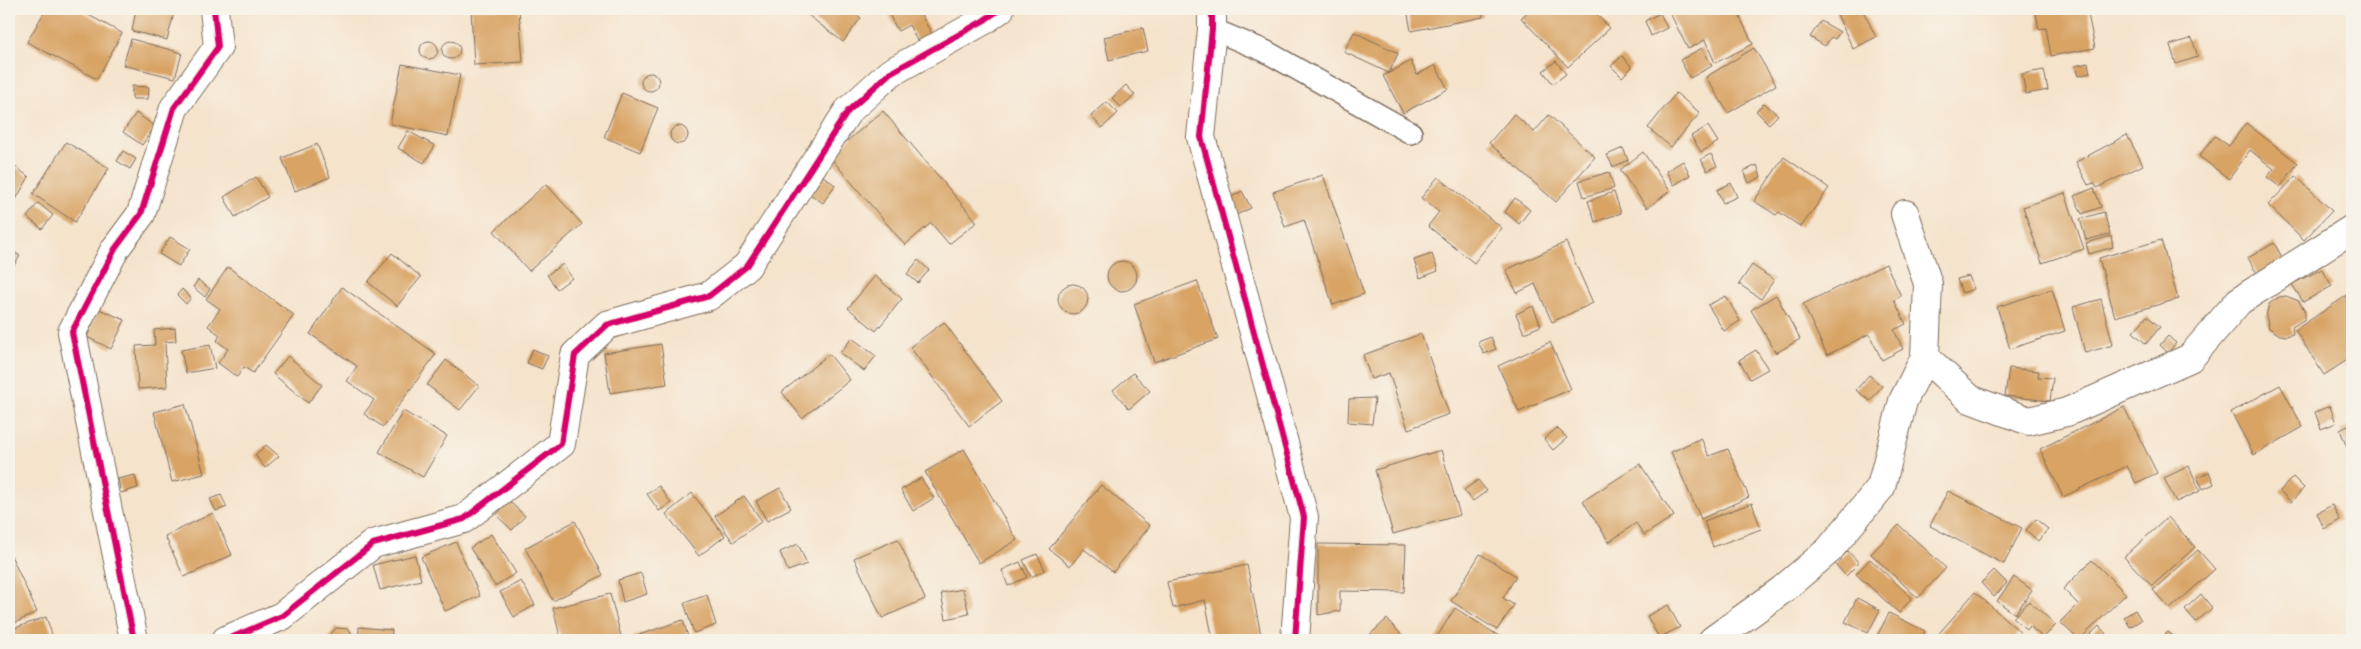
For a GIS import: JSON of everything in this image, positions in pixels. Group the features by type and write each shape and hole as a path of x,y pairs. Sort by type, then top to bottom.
{"street":[{"path":"134,640 72,332 115,249 141,214 174,108 218,47 214,9"},
{"path":"226,640 282,616 372,544 464,519 561,444 575,355 607,324 709,296 747,266 848,112 890,73 1000,9"},
{"path":"1212,19 1201,137 1304,517 1295,640"},
{"path":"1713,640 1782,590 1829,550 1881,487 1903,401 1925,357 1928,284 1905,214"},
{"path":"1925,357 1970,400 2029,421 2067,412 2190,358 2239,301 2352,229"}],"lane":[{"path":"1212,19 1411,133"}],"building":[{"path":"46,9 77,9 122,33 97,79 27,42"},
{"path":"136,9 175,9 167,40 132,31"},
{"path":"471,9 519,9 523,62 474,65"},
{"path":"800,9 849,9 861,18 843,42"},
{"path":"886,9 918,9 933,36 919,44 909,25 898,31"},
{"path":"1407,9 1482,9 1483,17 1411,31"},
{"path":"1531,9 1592,9 1610,28 1568,67 1521,18"},
{"path":"1668,9 1736,9 1753,44 1715,63 1705,40 1688,49"},
{"path":"1843,9 1862,9 1876,37 1853,49 1836,12"},
{"path":"2035,9 2087,9 2095,48 2051,56 2046,28 2039,29"},
{"path":"1660,13 1667,28 1651,36 1645,21"},
{"path":"1821,21 1840,32 1835,39 1831,37 1825,46 1810,37"},
{"path":"1143,28 1148,51 1109,60 1104,37"},
{"path":"1354,32 1398,53 1389,73 1344,52"},
{"path":"2192,38 2198,57 2176,64 2170,45"},
{"path":"131,39 182,53 175,78 123,65"},
{"path":"429,41 435,44 438,50 435,56 429,59 423,56 420,50 423,44"},
{"path":"451,41 457,44 460,50 457,56 451,59 445,56 442,50 445,44"},
{"path":"1702,48 1712,66 1690,78 1680,60"},
{"path":"1754,48 1776,85 1728,113 1706,77"},
{"path":"1622,56 1632,67 1622,77 1611,66"},
{"path":"9,59 12,59 10,89 9,89"},
{"path":"1411,61 1417,75 1435,65 1448,89 1403,113 1383,76"},
{"path":"1556,61 1566,74 1553,84 1543,71"},
{"path":"2088,63 2090,73 2078,76 2075,66"},
{"path":"402,64 460,75 448,136 390,124"},
{"path":"2044,70 2048,90 2026,94 2022,74"},
{"path":"650,73 656,76 659,82 656,88 650,91 644,88 641,82 644,76"},
{"path":"1126,85 1135,95 1121,107 1112,98"},
{"path":"132,86 149,87 148,99 132,99"},
{"path":"622,93 658,108 640,152 604,137"},
{"path":"1676,93 1700,113 1671,147 1648,128"},
{"path":"1107,102 1118,113 1102,128 1091,116"},
{"path":"1764,103 1778,115 1769,124 1756,111"},
{"path":"883,111 977,222 949,244 931,223 905,245 829,156"},
{"path":"136,113 155,126 142,145 123,132"},
{"path":"1514,114 1534,132 1549,115 1595,157 1556,202 1489,143"},
{"path":"2246,123 2298,163 2280,187 2267,177 2274,169 2250,150 2229,179 2199,156 2215,136 2229,146"},
{"path":"679,126 685,129 688,135 685,141 679,144 673,141 670,135 673,129"},
{"path":"1708,126 1718,142 1701,152 1691,136"},
{"path":"408,131 435,146 424,163 398,148"},
{"path":"2127,135 2143,165 2097,188 2094,183 2088,185 2076,162"},
{"path":"66,142 109,168 75,222 33,194"},
{"path":"317,144 330,177 295,191 282,158"},
{"path":"1623,148 1628,160 1613,167 1607,155"},
{"path":"123,151 136,159 130,169 117,161"},
{"path":"1643,152 1670,191 1647,208 1620,170"},
{"path":"1711,154 1717,166 1707,171 1701,159"},
{"path":"1784,157 1829,188 1801,227 1779,212 1776,215 1754,201"},
{"path":"1683,161 1690,175 1674,185 1666,171"},
{"path":"9,162 29,177 9,211"},
{"path":"1757,165 1761,177 1749,183 1744,171"},
{"path":"1609,172 1614,188 1584,197 1579,181"},
{"path":"1323,175 1364,294 1333,305 1304,220 1285,227 1273,192"},
{"path":"823,176 835,185 823,203 810,194"},
{"path":"2296,176 2332,211 2304,240 2268,205"},
{"path":"256,177 268,197 235,217 224,197"},
{"path":"1438,177 1502,228 1474,263 1428,226 1439,212 1421,198"},
{"path":"1731,183 1737,197 1723,203 1717,190"},
{"path":"546,184 582,224 529,271 494,231"},
{"path":"2094,188 2101,207 2082,214 2074,196"},
{"path":"1242,191 1251,208 1232,217 1224,201"},
{"path":"1614,192 1621,213 1595,222 1588,201"},
{"path":"2065,193 2084,249 2042,263 2023,207"},
{"path":"1515,198 1530,210 1519,224 1505,212"},
{"path":"38,203 53,215 42,229 27,217"},
{"path":"2104,212 2110,234 2086,240 2080,219"},
{"path":"2111,236 2113,247 2089,254 2086,243"},
{"path":"170,237 190,249 179,266 159,254"},
{"path":"2161,240 2178,299 2115,317 2099,258"},
{"path":"1566,242 1593,303 1552,322 1535,284 1517,293 1506,270"},
{"path":"2274,243 2286,264 2260,279 2248,258"},
{"path":"9,249 20,256 9,273"},
{"path":"392,253 421,277 397,306 368,282"},
{"path":"1432,254 1438,271 1420,278 1414,260"},
{"path":"918,260 929,270 918,283 907,274"},
{"path":"1122,261 1133,265 1137,276 1133,287 1122,291 1111,287 1107,276 1111,265"},
{"path":"563,264 572,278 557,289 547,275"},
{"path":"1886,264 1901,296 1894,300 1906,324 1894,330 1903,349 1882,360 1869,334 1827,355 1803,304"},
{"path":"1752,265 1774,280 1761,299 1739,284"},
{"path":"228,267 294,315 253,373 244,367 237,377 218,363 228,349 217,341 220,335 208,326 220,309 206,299"},
{"path":"2322,269 2332,286 2303,302 2292,284"},
{"path":"875,276 902,299 876,331 848,308"},
{"path":"1969,276 1974,289 1962,293 1957,279"},
{"path":"198,280 210,289 205,297 193,287"},
{"path":"1197,281 1218,339 1154,362 1134,304"},
{"path":"1073,284 1084,288 1088,299 1084,310 1073,314 1062,310 1058,299 1062,288"},
{"path":"342,287 436,354 383,427 364,414 374,400 347,381 357,366 310,334"},
{"path":"182,289 191,298 186,304 177,295"},
{"path":"2052,289 2065,331 2010,349 1997,307"},
{"path":"2349,294 2352,299 2352,357 2324,375 2295,330"},
{"path":"1776,295 1800,339 1776,353 1751,310"},
{"path":"1726,296 1740,321 1724,331 1708,305"},
{"path":"2286,296 2299,301 2305,312 2305,319 2292,327 2293,334 2286,336 2280,335 2269,328 2266,316 2269,304 2279,297"},
{"path":"2101,299 2113,345 2085,353 2073,307"},
{"path":"1533,306 1541,326 1524,333 1516,314"},
{"path":"99,309 125,320 111,349 87,337"},
{"path":"2147,316 2160,327 2146,344 2133,332"},
{"path":"944,322 1002,401 969,426 910,347"},
{"path":"175,328 176,341 165,342 167,387 138,389 136,346 155,345 154,330"},
{"path":"1421,334 1449,414 1408,429 1389,373 1371,379 1363,355"},
{"path":"2168,336 2176,343 2168,353 2160,345"},
{"path":"1491,337 1496,349 1484,354 1478,342"},
{"path":"852,338 876,356 864,371 840,353"},
{"path":"1550,342 1571,389 1519,412 1498,366"},
{"path":"661,344 667,384 610,393 604,353"},
{"path":"210,345 215,368 186,373 181,350"},
{"path":"533,349 548,356 542,369 527,363"},
{"path":"1756,350 1768,369 1750,379 1739,360"},
{"path":"829,354 850,380 802,418 782,392"},
{"path":"288,356 322,385 308,403 273,374"},
{"path":"446,360 479,386 460,410 427,385"},
{"path":"2009,368 2039,371 2038,377 2053,378 2050,401 2005,396"},
{"path":"1133,373 1150,391 1129,409 1113,390"},
{"path":"1869,375 1882,386 1870,401 1856,390"},
{"path":"2280,385 2303,427 2254,455 2231,412"},
{"path":"1375,398 1372,424 1348,422 1349,399"},
{"path":"185,404 204,474 172,482 154,412"},
{"path":"2330,406 2336,423 2321,429 2315,412"},
{"path":"2124,407 2157,473 2136,483 2127,466 2063,497 2040,449"},
{"path":"403,411 447,436 423,477 379,452"},
{"path":"2352,424 2352,460 2340,430"},
{"path":"1557,428 1567,438 1553,450 1544,439"},
{"path":"1701,438 1709,456 1728,449 1749,497 1701,519 1671,452"},
{"path":"266,445 279,456 265,468 255,455"},
{"path":"964,449 1017,540 979,563 925,472"},
{"path":"1441,450 1460,515 1393,534 1375,470"},
{"path":"1640,464 1674,516 1644,535 1636,523 1609,542 1583,501"},
{"path":"2189,466 2200,491 2176,502 2164,478"},
{"path":"2209,472 2214,484 2203,489 2197,477"},
{"path":"135,475 138,488 121,493 118,479"},
{"path":"2293,477 2304,488 2291,502 2280,491"},
{"path":"921,478 934,498 913,511 901,490"},
{"path":"1478,480 1487,491 1473,501 1464,490"},
{"path":"1101,485 1150,526 1113,572 1084,549 1070,566 1049,549"},
{"path":"659,486 671,503 659,511 647,494"},
{"path":"780,488 791,508 767,521 756,501"},
{"path":"1948,491 2022,528 2004,564 1930,526"},
{"path":"692,493 725,536 699,556 666,514"},
{"path":"221,495 227,507 216,511 210,499"},
{"path":"744,496 762,521 733,542 715,516"},
{"path":"509,501 525,516 512,530 496,515"},
{"path":"1752,503 1761,529 1713,547 1704,521"},
{"path":"2332,505 2340,520 2324,529 2317,513"},
{"path":"213,513 232,555 184,577 165,536"},
{"path":"2168,517 2195,547 2152,586 2124,557"},
{"path":"2036,519 2048,529 2038,541 2026,530"},
{"path":"575,521 603,575 553,601 525,548"},
{"path":"1899,525 1946,568 1918,598 1871,554"},
{"path":"491,534 516,573 495,586 470,548"},
{"path":"898,539 925,599 882,618 854,558"},
{"path":"456,542 480,596 445,611 421,557"},
{"path":"798,544 807,564 788,571 780,552"},
{"path":"1318,544 1406,545 1404,592 1340,591 1340,611 1318,615"},
{"path":"2198,550 2215,569 2170,609 2153,590"},
{"path":"9,551 37,612 9,626"},
{"path":"1848,551 1859,563 1846,576 1835,564"},
{"path":"1037,554 1045,570 1031,577 1023,560"},
{"path":"1480,554 1516,576 1503,598 1514,605 1497,630 1451,601"},
{"path":"415,555 421,580 380,590 373,565"},
{"path":"1870,559 1912,598 1899,613 1856,574"},
{"path":"2092,560 2126,594 2079,640 2060,622 2078,604 2063,589"},
{"path":"1020,562 1027,577 1008,586 1002,570"},
{"path":"1247,565 1262,640 1213,640 1205,600 1173,608 1167,582"},
{"path":"1994,570 2007,583 1994,597 1981,583"},
{"path":"641,573 647,594 623,602 618,580"},
{"path":"2014,577 2032,590 2015,614 1997,601"},
{"path":"521,581 535,605 514,617 500,592"},
{"path":"963,589 969,614 946,619 941,593"},
{"path":"1975,592 2020,632 2013,640 1938,640 1935,638"},
{"path":"610,594 622,640 561,640 553,608"},
{"path":"2201,594 2212,608 2196,622 2185,609"},
{"path":"707,595 716,625 694,633 684,603"},
{"path":"1857,598 1880,610 1868,633 1845,622"},
{"path":"2029,601 2056,625 2043,638 2030,626 2027,630 2013,618"},
{"path":"1668,605 1680,627 1659,638 1647,616"},
{"path":"1455,608 1505,640 1435,640"},
{"path":"2135,610 2141,620 2130,627 2124,617"},
{"path":"1889,613 1925,631 1920,640 1886,640 1877,636"},
{"path":"46,617 54,640 9,640 9,630"},
{"path":"1387,619 1406,640 1364,640"},
{"path":"683,620 689,640 634,640 633,637"},
{"path":"2099,626 2106,634 2099,640 2085,640"},
{"path":"359,627 392,630 391,640 358,640"},
{"path":"336,628 349,629 355,640 329,640 330,635"},
{"path":"2168,632 2178,640 2160,640"}],"cycle path":[{"path":"134,640 72,332 115,249 141,214 174,108 218,47 214,9"},
{"path":"226,640 282,616 373,544 464,519 561,444 575,355 607,325 709,296 747,266 848,111 890,73 983,21 1000,9"},
{"path":"1212,9 1212,29 1201,137 1304,517 1295,640"}]}
